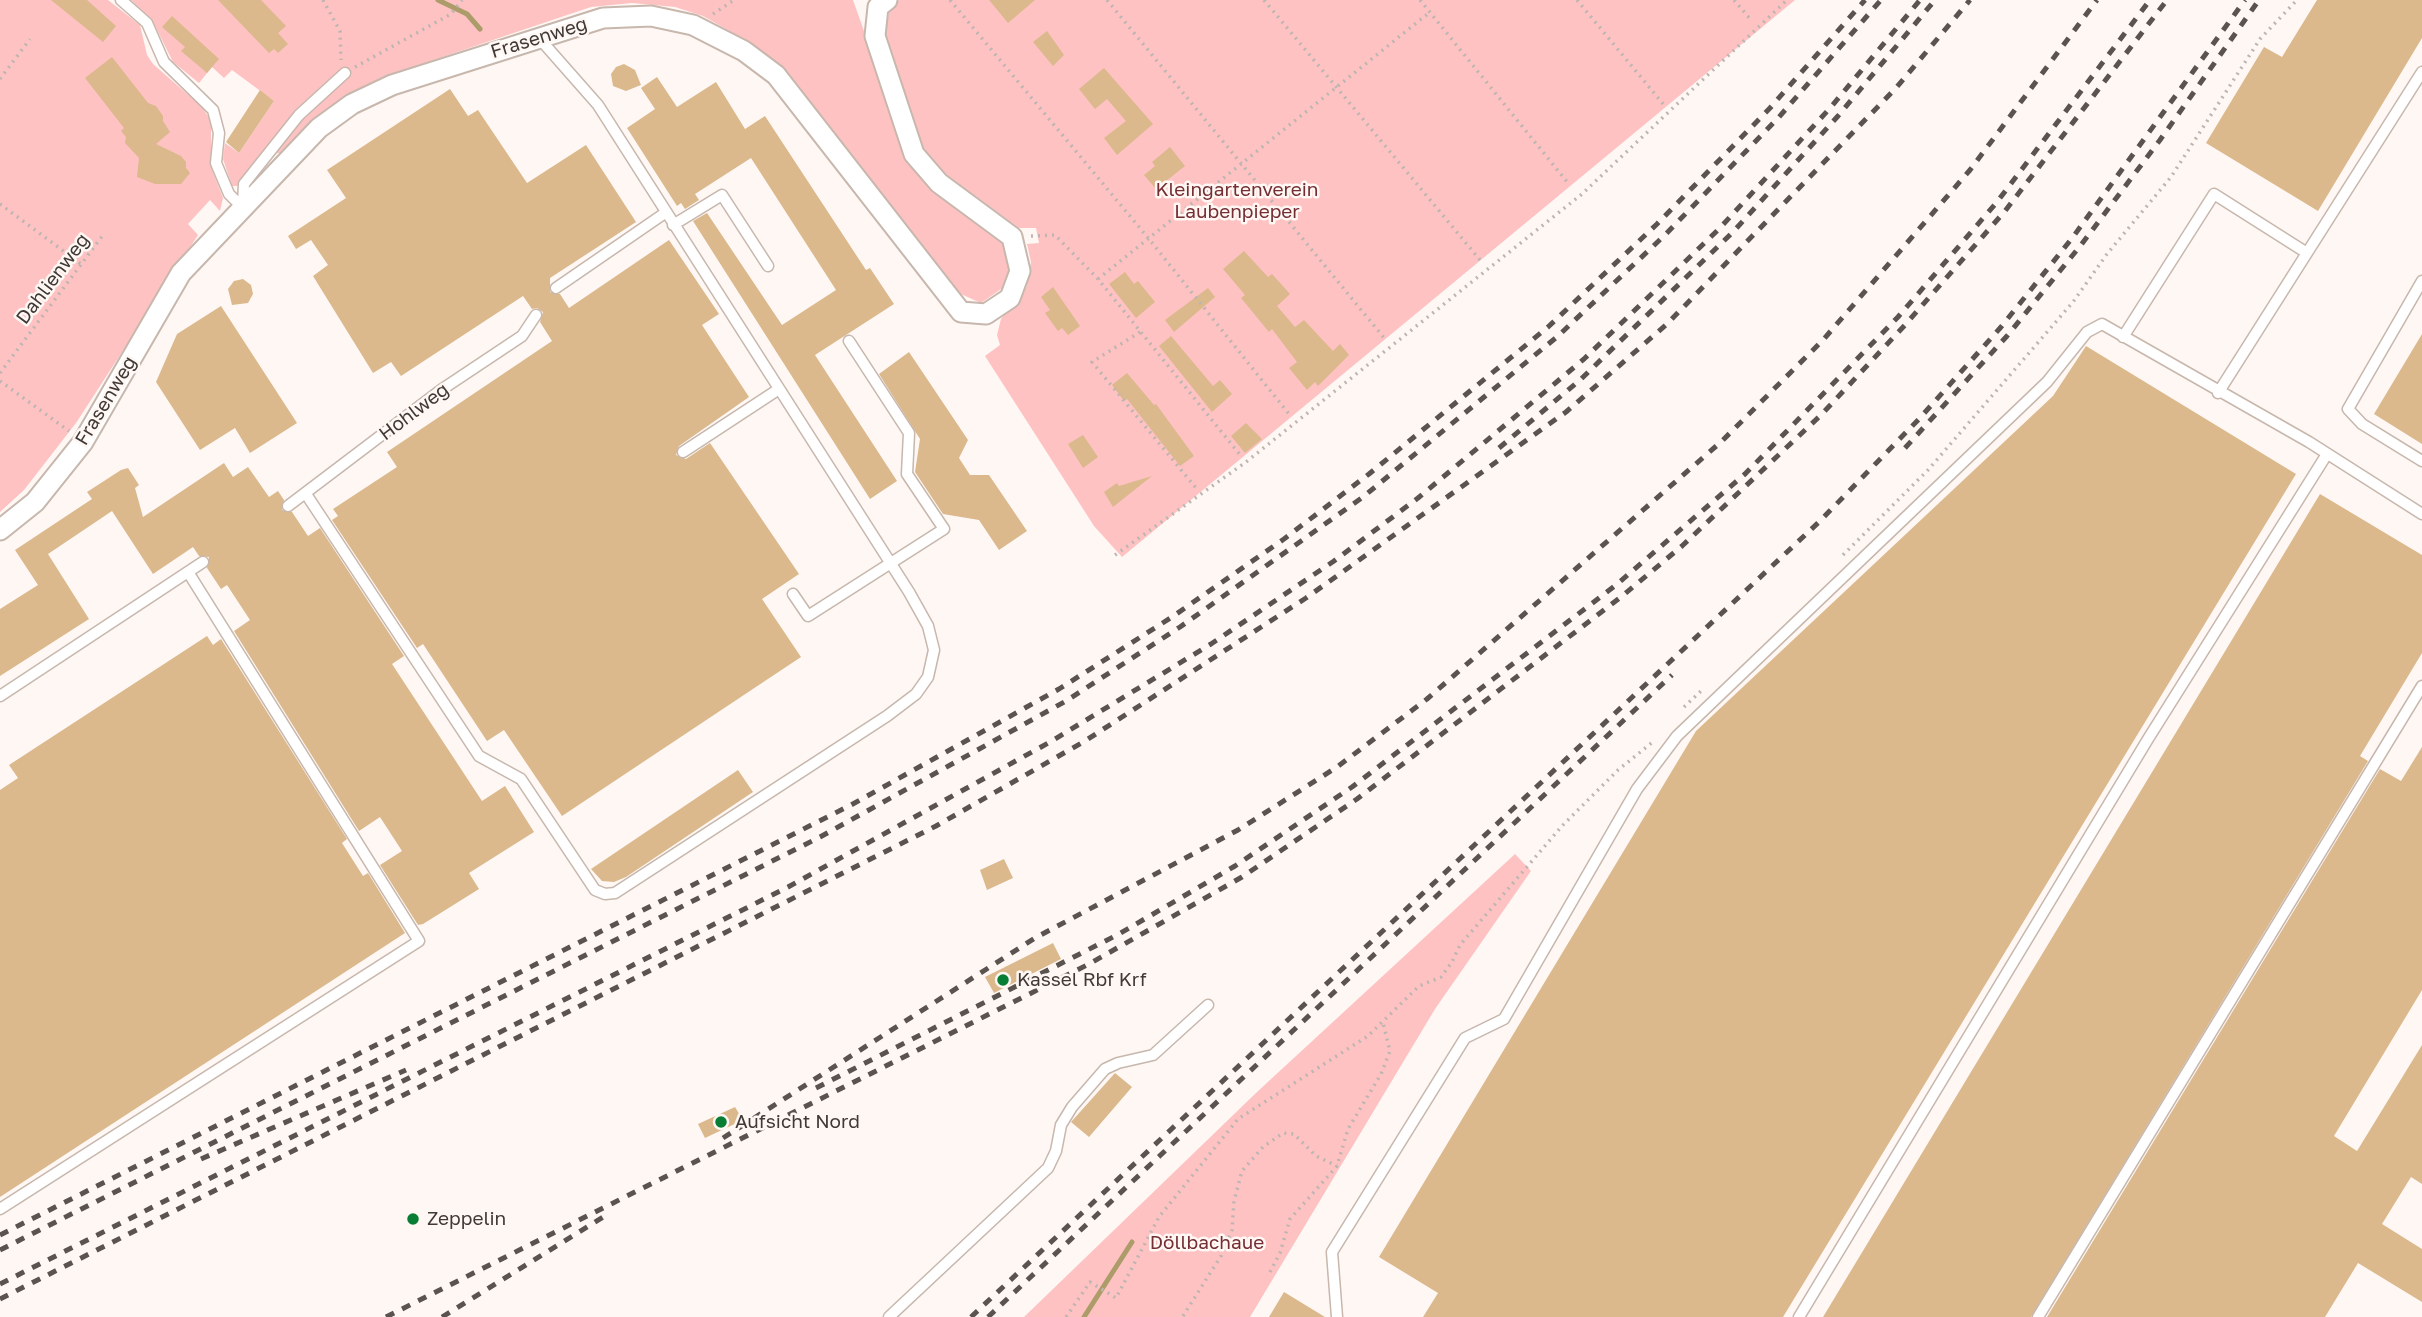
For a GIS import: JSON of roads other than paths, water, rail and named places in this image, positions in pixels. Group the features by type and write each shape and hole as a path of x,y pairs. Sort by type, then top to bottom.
{"street":[{"name":"Frasenweg","path":"0,530 35,502 83,442 181,273 319,128 352,104 392,85 603,18 640,15 693,26 744,51 776,75 961,312 986,314 1010,298 1020,271 1012,237 939,183 914,154 875,36 880,2"}],"lane":[{"path":"121,0 147,23 164,62 213,110 219,133 216,163 229,194 243,208"},
{"path":"306,494 479,756 521,779 595,890 605,894 615,893 916,694 928,677 934,650 928,626 891,565 598,105 538,37"},
{"path":"2218,393 2422,72"},
{"path":"243,208 244,184 299,115 345,73"},
{"path":"2123,337 2214,194 2307,253"},
{"path":"673,225 722,195 768,266"},
{"path":"556,288 665,213"},
{"path":"2422,281 2347,409 2362,424 2422,461"},
{"name":"Hohlweg","path":"288,506 441,390 522,337 536,316"},
{"path":"1337,1317 1332,1252 1465,1038 1504,1019 1637,789 1678,736 2047,382 2087,332 2102,324 2327,454 2422,514"},
{"path":"793,594 808,617 944,529 907,474 909,433 849,341"},
{"path":"683,452 779,389"},
{"path":"1798,1317 2148,739 2327,454"},
{"path":"0,696 203,562"},
{"path":"0,1209 419,941 188,572"},
{"path":"2038,1317 2422,685"},
{"path":"888,1317 1048,1168 1056,1151 1061,1125 1072,1107 1105,1069 1118,1063 1153,1055 1208,1005"}],"waterway":[{"path":"438,0 467,14 480,29"},
{"path":"1084,1317 1132,1242"}],"railway":[{"path":"0,1235 851,805 1059,689 1172,617 1284,539 1369,474 1548,327 1657,224 1770,108 1865,0"},
{"path":"0,1250 820,837 1066,701 1180,627 1363,497 1558,336 1666,234 1779,117 1881,0"},
{"path":"0,1284 788,887 1050,742 1211,644 1334,561 1418,498 1584,359 1719,229 1831,107 1920,0"},
{"path":"1499,448 1580,380 1733,232 1838,116 1935,0"},
{"path":"0,1299 936,826 1085,741 1306,598 1566,412 1667,324 1896,88 1970,0"},
{"path":"723,1138 1035,938 1238,830 1337,767 1427,699 1722,441 1823,340 1970,170 2097,0"},
{"path":"816,1088 1119,934 1235,866 1352,787 1616,585 1745,474 1898,317 1997,202 2150,0"},
{"path":"386,1317 1089,964 1242,877 1357,799 1621,597 1682,546 1821,415 2005,211 2167,0"},
{"path":"971,1317 1819,522 1919,419 2001,327 2073,237 2245,0"},
{"path":"1905,448 2007,336 2081,245 2160,140 2259,0"},
{"path":"988,1317 1672,675"},
{"path":"201,1159 406,1070"},
{"path":"442,1317 603,1217"}],"place":[{"name":"Kassel Rbf Krf","path":"1003,980"},
{"name":"Aufsicht Nord","path":"721,1122"},
{"name":"Zeppelin","path":"413,1219"}],"park label":[{"name":"Kleingartenverein Laubenpieper","path":"1237,201"},
{"name":"Döllbachaue","path":"1207,1243"}]}
